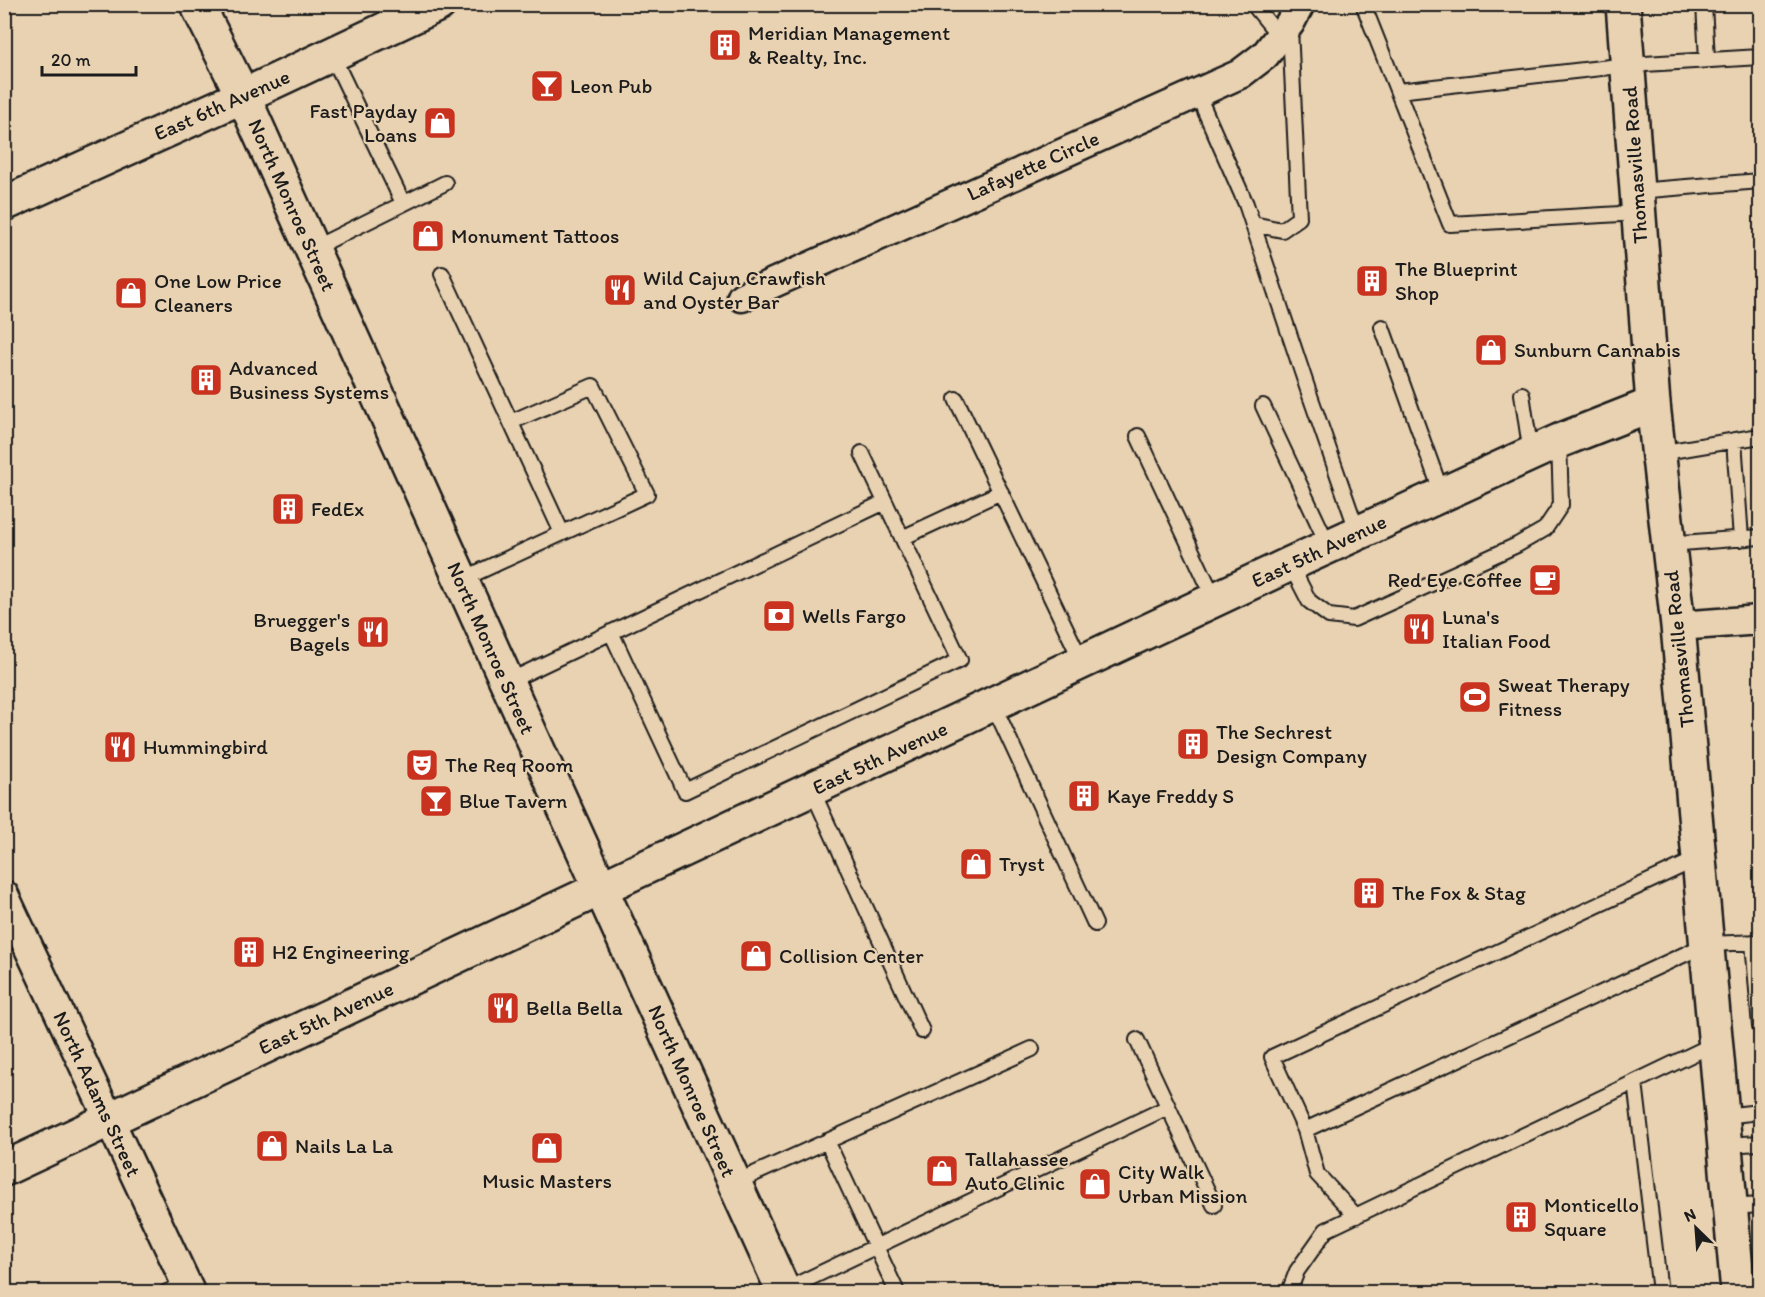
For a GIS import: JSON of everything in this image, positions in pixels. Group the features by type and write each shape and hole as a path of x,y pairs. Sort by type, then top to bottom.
{"main road":[{"name":"North Monroe Street","path":"197,4 243,96 783,1292"},
{"name":"East 6th Avenue","path":"4,204 439,4"},
{"name":"Thomasville Road","path":"1623,4 1653,404 1678,626 1724,1130 1746,1206 1738,1293"},
{"name":"East 5th Avenue","path":"4,1169 1290,564 1545,448 1653,404"}],"street":[{"name":"Lafayette Circle","path":"742,297 1239,74 1265,56 1290,21"},
{"path":"1678,626 1761,620"},
{"name":"North Adams Street","path":"4,895 110,1120 181,1290"}],"lane":[{"path":"1253,4 1290,21 1299,218 1282,230 1253,224"},
{"path":"1363,4 1450,224 1638,202 1761,181"},
{"path":"1704,4 1707,60"},
{"path":"332,55 403,203"},
{"path":"1398,91 1628,65 1761,57"},
{"path":"1197,93 1246,204 1358,533"},
{"path":"312,249 445,183"},
{"path":"442,274 562,533"},
{"path":"1382,327 1442,494"},
{"path":"461,580 647,494 592,386 511,422"},
{"path":"1290,564 1309,601 1329,616 1354,619 1517,545 1545,529 1561,505 1545,448 1522,394"},
{"path":"956,399 1082,662"},
{"path":"1263,406 1329,547"},
{"path":"1138,436 1215,600"},
{"path":"1659,453 1761,436"},
{"path":"1734,440 1741,539"},
{"path":"611,632 685,791 960,660 862,453"},
{"path":"902,538 1001,492"},
{"path":"507,682 885,502"},
{"path":"1669,544 1761,537"},
{"path":"993,704 1095,924"},
{"path":"812,790 922,1031"},
{"path":"1356,1216 1317,1174 1305,1130 1272,1057 1699,858"},
{"path":"1305,1130 1707,944 1757,942 1761,1027"},
{"path":"1137,1040 1214,1205"},
{"path":"1289,1293 1297,1271 1326,1230 1716,1043"},
{"path":"734,1183 1032,1049"},
{"path":"1635,1082 1660,1293"},
{"path":"783,1292 1168,1107"},
{"path":"1724,1130 1761,1112"},
{"path":"1724,1130 1761,1143"},
{"path":"827,1141 897,1293"}],"place":[{"name":"Meridian Management & Realty, Inc.","path":"725,45"},
{"name":"Leon Pub","path":"547,86"},
{"name":"Fast Payday Loans","path":"440,123"},
{"name":"Monument Tattoos","path":"428,236"},
{"name":"The Blueprint Shop","path":"1372,281"},
{"name":"Wild Cajun Crawfish and Oyster Bar","path":"620,290"},
{"name":"One Low Price Cleaners","path":"131,293"},
{"name":"Sunburn Cannabis","path":"1491,350"},
{"name":"Advanced Business Systems","path":"206,380"},
{"name":"FedEx","path":"288,509"},
{"name":"Red Eye Coffee","path":"1545,580"},
{"name":"Wells Fargo","path":"779,616"},
{"name":"Luna's Italian Food","path":"1419,629"},
{"name":"Bruegger's Bagels","path":"373,632"},
{"name":"Sweat Therapy Fitness","path":"1475,697"},
{"name":"The Sechrest Design Company","path":"1193,744"},
{"name":"Hummingbird","path":"120,747"},
{"name":"The Req Room","path":"422,765"},
{"name":"Kaye Freddy S","path":"1084,796"},
{"name":"Blue Tavern","path":"436,801"},
{"name":"Tryst","path":"976,864"},
{"name":"The Fox & Stag","path":"1369,893"},
{"name":"H2 Engineering","path":"249,952"},
{"name":"Collision Center","path":"756,956"},
{"name":"Bella Bella","path":"503,1008"},
{"name":"Nails La La","path":"272,1146"},
{"name":"Music Masters","path":"547,1148"},
{"name":"Tallahassee Auto Clinic","path":"942,1171"},
{"name":"City Walk Urban Mission","path":"1095,1184"},
{"name":"Monticello Square","path":"1521,1217"}]}
